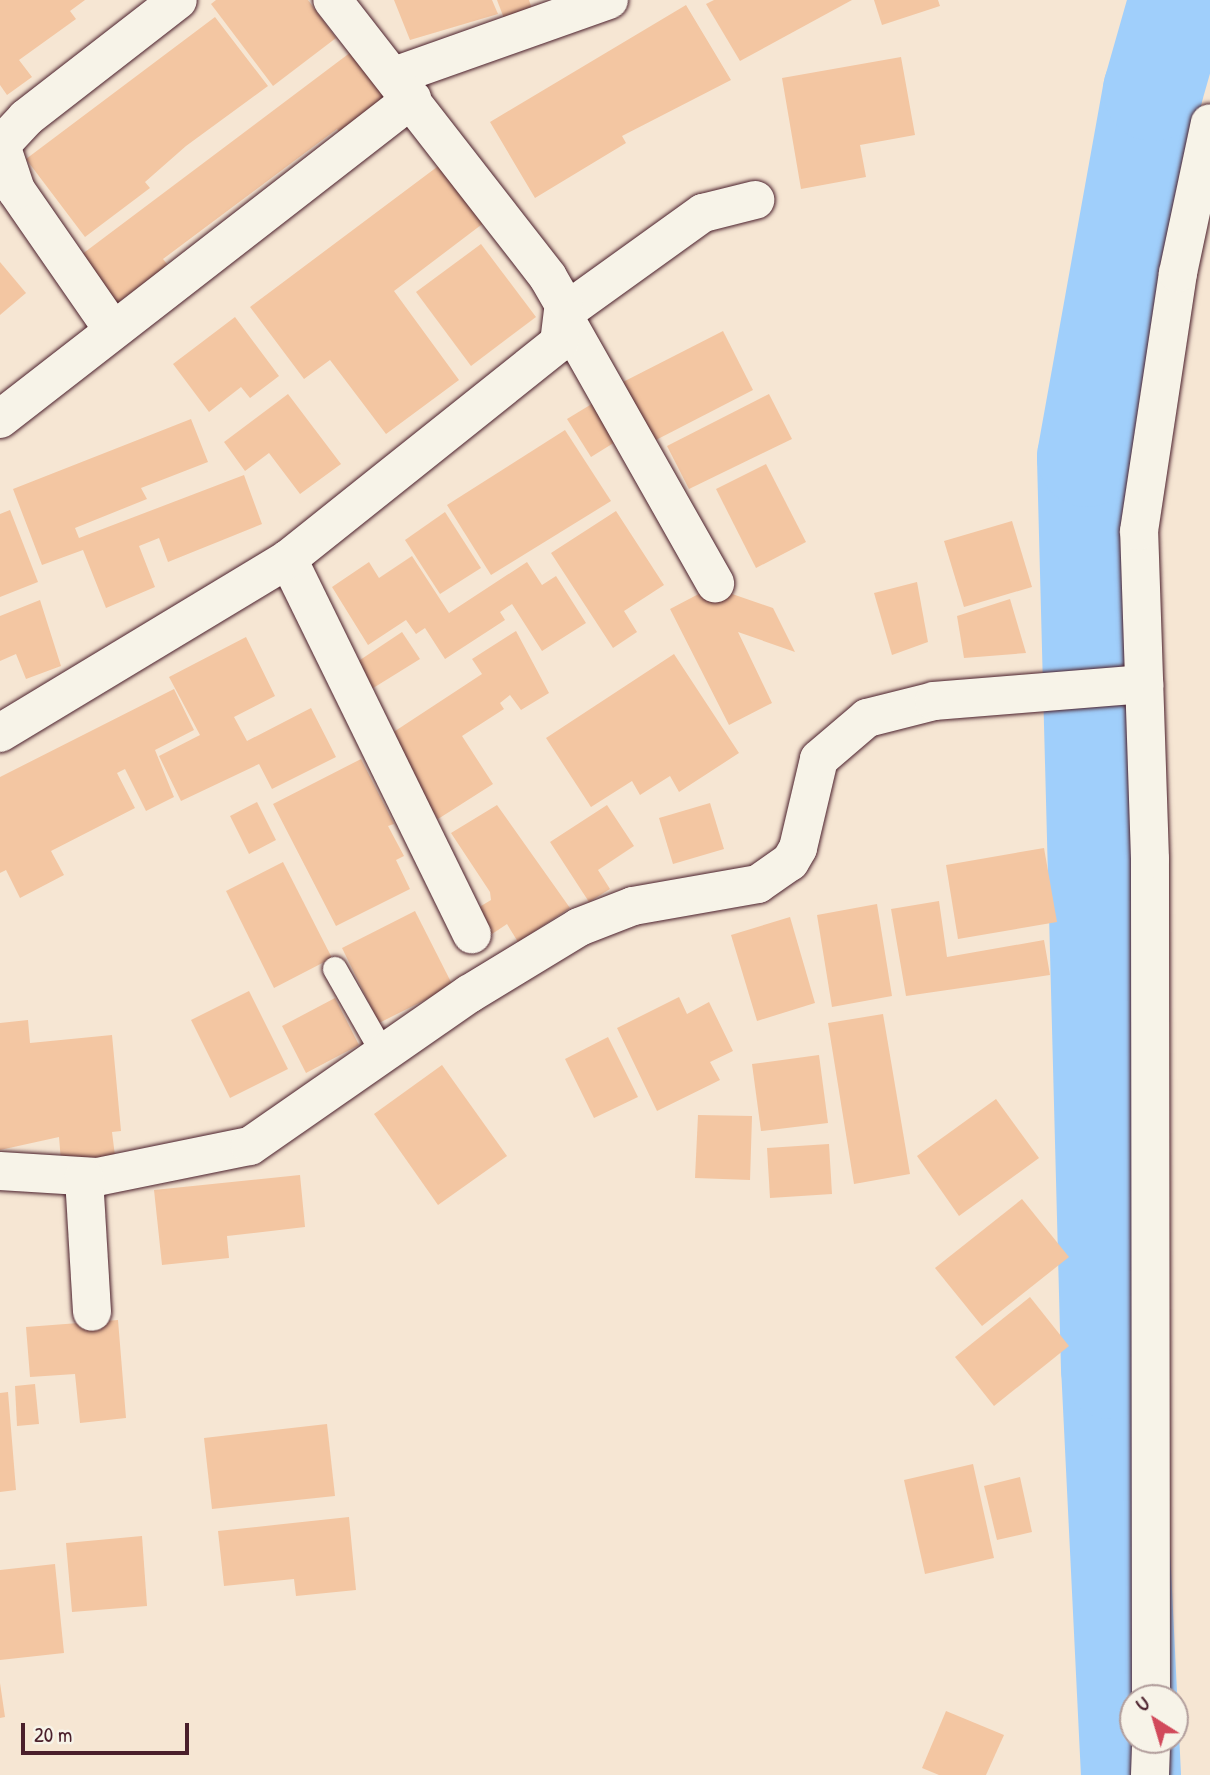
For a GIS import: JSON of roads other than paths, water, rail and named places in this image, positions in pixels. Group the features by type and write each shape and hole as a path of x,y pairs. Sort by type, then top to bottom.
{"street":[{"path":"113,330 16,190 1,146 26,118 178,0"},
{"path":"332,0 403,87 548,278 565,315 715,583"},
{"path":"0,419 113,330 403,87 610,0"},
{"path":"1151,1684 1150,859 1129,686 1139,531 1178,273 1210,123"},
{"path":"0,733 288,559 545,359 559,343 565,315 703,213 755,201"},
{"path":"288,559 472,934"},
{"path":"0,1171 84,1177 250,1146 579,927 633,906 720,892 776,874 798,848 819,759 867,718 934,701 1050,689 1129,686"},
{"path":"84,1177 92,1312"},
{"path":"1150,1775 1151,1754"}],"lane":[{"path":"335,969 384,1055"}],"waterway":[{"path":"1131,1775 1111,1369 1087,457 1153,91 1179,0"}]}
